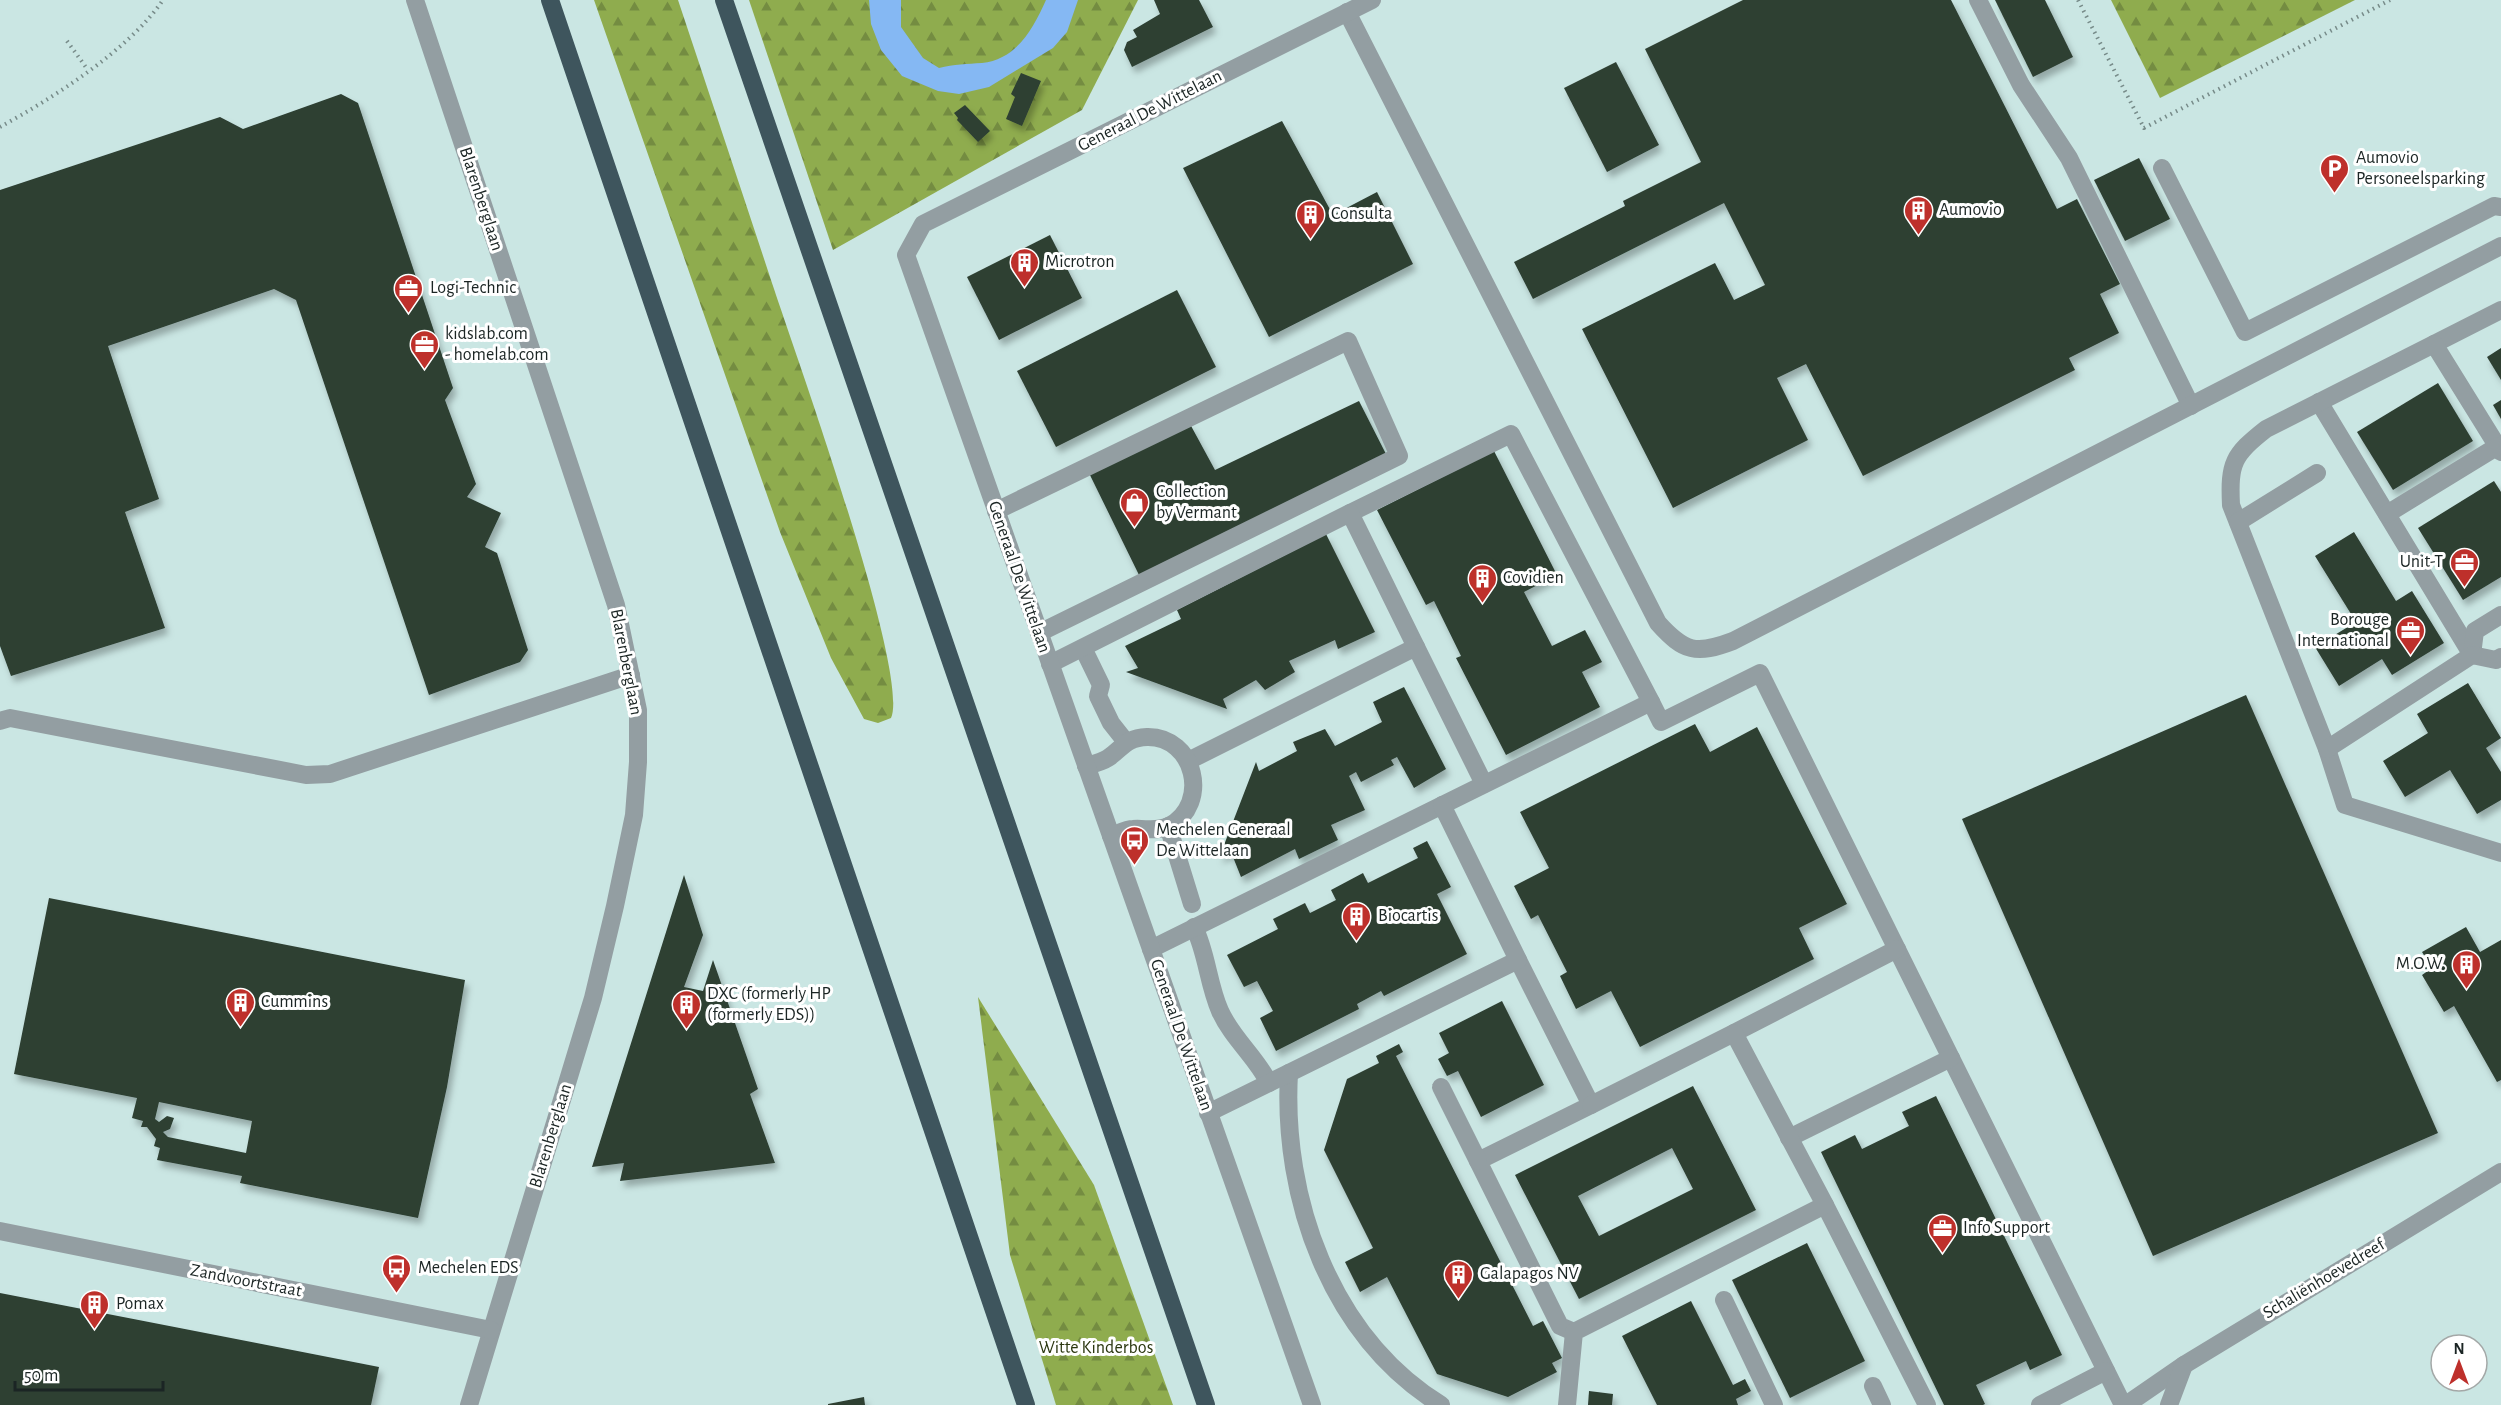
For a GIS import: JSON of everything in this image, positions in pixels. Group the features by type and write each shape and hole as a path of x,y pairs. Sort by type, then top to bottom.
{"highway":[{"path":"550,0 1026,1405"},
{"path":"724,0 1206,1405"}],"street":[{"name":"Blarenberglaan","path":"415,0 616,605 638,710 638,762 634,815 593,998 469,1405"},
{"name":"Generaal De Wittelaan","path":"1312,1405 906,255 923,224 1372,0"},
{"path":"1978,0 2021,85 2070,158 2191,406"},
{"path":"1347,12 1658,622 1671,638 1689,650 1709,650 1733,641 2501,246"},
{"path":"2162,168 2245,332 2494,207 2501,207"},
{"path":"2501,310 2266,429 2242,448 2230,473 2231,506 2327,749 2345,805 2501,853"},
{"path":"996,511 1348,341 1399,456 1039,633"},
{"path":"2387,514 2499,449 2434,344"},
{"path":"2319,402 2472,655 2499,662"},
{"path":"1050,664 1511,434 1661,722 1760,673 2106,1371 2125,1405 2184,1365"},
{"path":"2238,522 2317,473"},
{"path":"1350,513 1484,784"},
{"path":"2327,749 2472,655 2475,631 2501,615"},
{"path":"1188,761 1416,647"},
{"path":"1083,648 1101,685 1098,696 1111,723 1126,742"},
{"path":"0,722 9,718 306,775 330,774 631,675"},
{"path":"1150,949 1651,702"},
{"path":"1086,766 1108,759 1126,742 1149,737 1172,744 1188,761 1193,773 1192,798 1187,809 1168,826 1144,831 1132,828 1111,836"},
{"path":"1442,805 1591,1105"},
{"path":"1168,826 1192,904"},
{"path":"1194,927 1201,940 1208,978 1220,1011 1239,1045 1263,1071 1269,1083"},
{"path":"1478,1161 1897,949"},
{"path":"1208,1113 1518,960"},
{"path":"1734,1033 1927,1405"},
{"path":"1789,1138 1951,1058"},
{"path":"1289,1073 1288,1137 1292,1168 1308,1230 1320,1259 1334,1287 1367,1336 1407,1379 1441,1405"},
{"path":"1442,1087 1560,1326 1574,1332"},
{"name":"Schaliënhoevedreef","path":"2184,1365 2501,1172"},
{"path":"1574,1332 1825,1205"},
{"name":"Zandvoortstraat","path":"0,1231 491,1330"},
{"path":"1724,1300 1774,1405"},
{"path":"1567,1405 1574,1332"},
{"path":"2169,1405 2184,1365"},
{"path":"2040,1405 2106,1371"},
{"path":"1873,1386 1882,1405"}],"path":[{"path":"0,126 49,100 88,70 155,12 163,0"},
{"path":"2078,0 2144,128 2390,0"},
{"path":"67,41 88,70"}],"green space":[{"path":"594,0 678,0 846,506 884,640 892,689 891,718 878,723 864,719 831,658 780,532"},
{"path":"749,0 1138,0 1082,110 833,250"},
{"path":"2111,0 2355,0 2160,98"},
{"name":"Witte Kinderbos","path":"978,997 1094,1185 1173,1405 1056,1405 1010,1255"}],"water":[{"path":"869,0 901,0 901,27 923,58 939,68 982,63 1005,56 1029,32 1046,0 1078,0 1067,32 1053,48 989,87 959,94 938,91 902,76 881,50 871,24"}],"building":[{"path":"1154,0 1199,0 1213,27 1132,67 1124,50 1127,42 1137,37 1133,30 1160,14"},
{"name":"Aumovio","path":"1743,0 1951,0 2057,209 2077,199 2120,284 2100,294 2119,333 2069,358 2075,370 1863,476 1806,364 1777,378 1808,440 1673,508 1582,329 1715,263 1734,300 1765,285 1724,203 1533,299 1514,262 1625,206 1623,201 1701,162 1645,49"},
{"path":"1995,0 2045,0 2073,57 2033,77"},
{"path":"1616,62 1659,145 1607,172 1564,88"},
{"path":"1021,73 1041,81 1022,126 1006,119 1015,97 1011,94"},
{"path":"341,94 358,103 453,388 445,400 476,484 467,497 501,513 485,547 497,553 528,650 520,662 429,695 296,300 274,289 108,346 159,499 125,512 165,628 11,676 0,646 0,190 220,117 243,129"},
{"path":"965,105 990,131 978,142 957,120 954,113"},
{"name":"Consulta","path":"1282,121 1333,215 1377,192 1413,264 1269,337 1183,168"},
{"path":"2139,158 2170,219 2125,241 2094,180"},
{"name":"Microtron","path":"1050,235 1082,298 999,340 967,277"},
{"path":"1177,290 1216,367 1056,447 1017,371"},
{"path":"2501,348 2501,380 2487,357"},
{"path":"2438,383 2473,441 2393,490 2357,432"},
{"path":"2501,400 2501,419 2493,405"},
{"path":"1359,401 1386,454 1140,577 1088,471 1190,424 1215,470"},
{"name":"Covidien","path":"1494,451 1557,575 1524,592 1552,646 1585,630 1602,662 1582,672 1600,707 1506,755 1456,658 1461,656 1434,601 1426,605 1377,510"},
{"path":"2494,481 2501,492 2501,577 2463,600 2418,528"},
{"path":"2354,532 2396,601 2412,591 2444,643 2392,675 2382,659 2339,686 2315,647 2356,622 2315,556"},
{"path":"1326,534 1375,632 1338,649 1335,640 1289,661 1295,672 1265,690 1256,680 1223,699 1227,709 1126,672 1138,668 1125,646 1181,619 1177,610"},
{"path":"2468,683 2501,738 2486,748 2501,772 2501,800 2477,814 2450,770 2405,797 2383,761 2428,733 2417,714"},
{"path":"1404,687 1446,769 1414,788 1397,757 1391,760 1394,765 1361,782 1356,772 1349,776 1365,810 1331,825 1338,840 1299,859 1295,849 1241,877 1231,852 1219,858 1256,762 1259,771 1297,751 1293,742 1325,729 1335,746 1382,722 1373,702"},
{"path":"2246,695 2438,1133 2153,1256 1962,819"},
{"path":"1695,724 1710,752 1757,727 1847,904 1799,928 1814,959 1640,1047 1611,991 1576,1009 1560,976 1567,972 1538,915 1531,919 1514,886 1549,868 1520,812"},
{"name":"Biocartis","path":"1427,841 1451,887 1437,894 1467,954 1384,996 1381,991 1357,1004 1359,1009 1276,1051 1260,1018 1273,1011 1257,981 1244,987 1227,955 1278,929 1273,919 1305,903 1310,913 1336,900 1331,890 1363,873 1368,883 1418,858 1413,848"},
{"name":"DXC (formerly HP (formerly EDS))","path":"684,875 703,935 684,987 703,991 713,960 758,1089 750,1094 775,1163 620,1181 624,1163 592,1167"},
{"name":"Cummins","path":"49,898 465,980 447,1087 418,1218 240,1183 242,1176 157,1160 160,1148 154,1146 156,1139 147,1127 141,1127 143,1121 132,1118 137,1098 14,1074","holes":["159,1102 252,1121 246,1153 168,1137 163,1132 170,1129 174,1118 167,1116 159,1122 155,1119"]},
{"name":"M.O.W.","path":"2466,927 2480,952 2501,940 2501,1080 2497,1082 2454,1006 2444,1012 2422,975 2432,968 2422,952"},
{"path":"1502,1001 1544,1085 1481,1117 1458,1071 1447,1076 1438,1059 1449,1053 1439,1033"},
{"path":"1399,1044 1403,1052 1396,1056 1533,1326 1543,1321 1562,1358 1552,1363 1557,1372 1508,1397 1437,1374 1387,1277 1360,1292 1345,1262 1373,1248 1324,1150 1347,1079 1379,1063 1376,1056"},
{"path":"1693,1086 1756,1210 1579,1299 1515,1175","holes":["1672,1148 1693,1189 1599,1236 1578,1196"]},
{"name":"Info Support","path":"1936,1096 2062,1355 2030,1370 2026,1361 1976,1385 1985,1404 1983,1405 1944,1405 1821,1152 1855,1135 1862,1149 1909,1126 1902,1112"},
{"path":"1807,1243 1865,1361 1790,1398 1732,1280"},
{"name":"Pomax","path":"0,1293 379,1367 371,1405 0,1405"},
{"path":"1691,1301 1733,1385 1745,1379 1751,1391 1736,1399 1738,1405 1657,1405 1622,1336"},
{"path":"1589,1391 1613,1394 1612,1405 1588,1405"},
{"path":"864,1397 865,1405 828,1405 828,1404"}],"place":[{"name":"Aumovio Personeelsparking","path":"2335,194"},
{"name":"Aumovio","path":"1918,236"},
{"name":"Consulta","path":"1310,240"},
{"name":"Microtron","path":"1024,288"},
{"name":"Logi-Technic","path":"409,314"},
{"name":"kidslab.com - homelab.com","path":"424,370"},
{"name":"Collection by Vermant","path":"1135,528"},
{"name":"Unit-T","path":"2464,588"},
{"name":"Covidien","path":"1482,604"},
{"name":"Borouge International","path":"2410,656"},
{"name":"Mechelen Generaal De Wittelaan","path":"1135,866"},
{"name":"Biocartis","path":"1357,942"},
{"name":"M.O.W.","path":"2466,990"},
{"name":"Cummins","path":"240,1028"},
{"name":"DXC (formerly HP (formerly EDS))","path":"686,1030"},
{"name":"Info Support","path":"1942,1254"},
{"name":"Mechelen EDS","path":"397,1294"},
{"name":"Galapagos NV","path":"1459,1300"},
{"name":"Pomax","path":"95,1330"}]}
